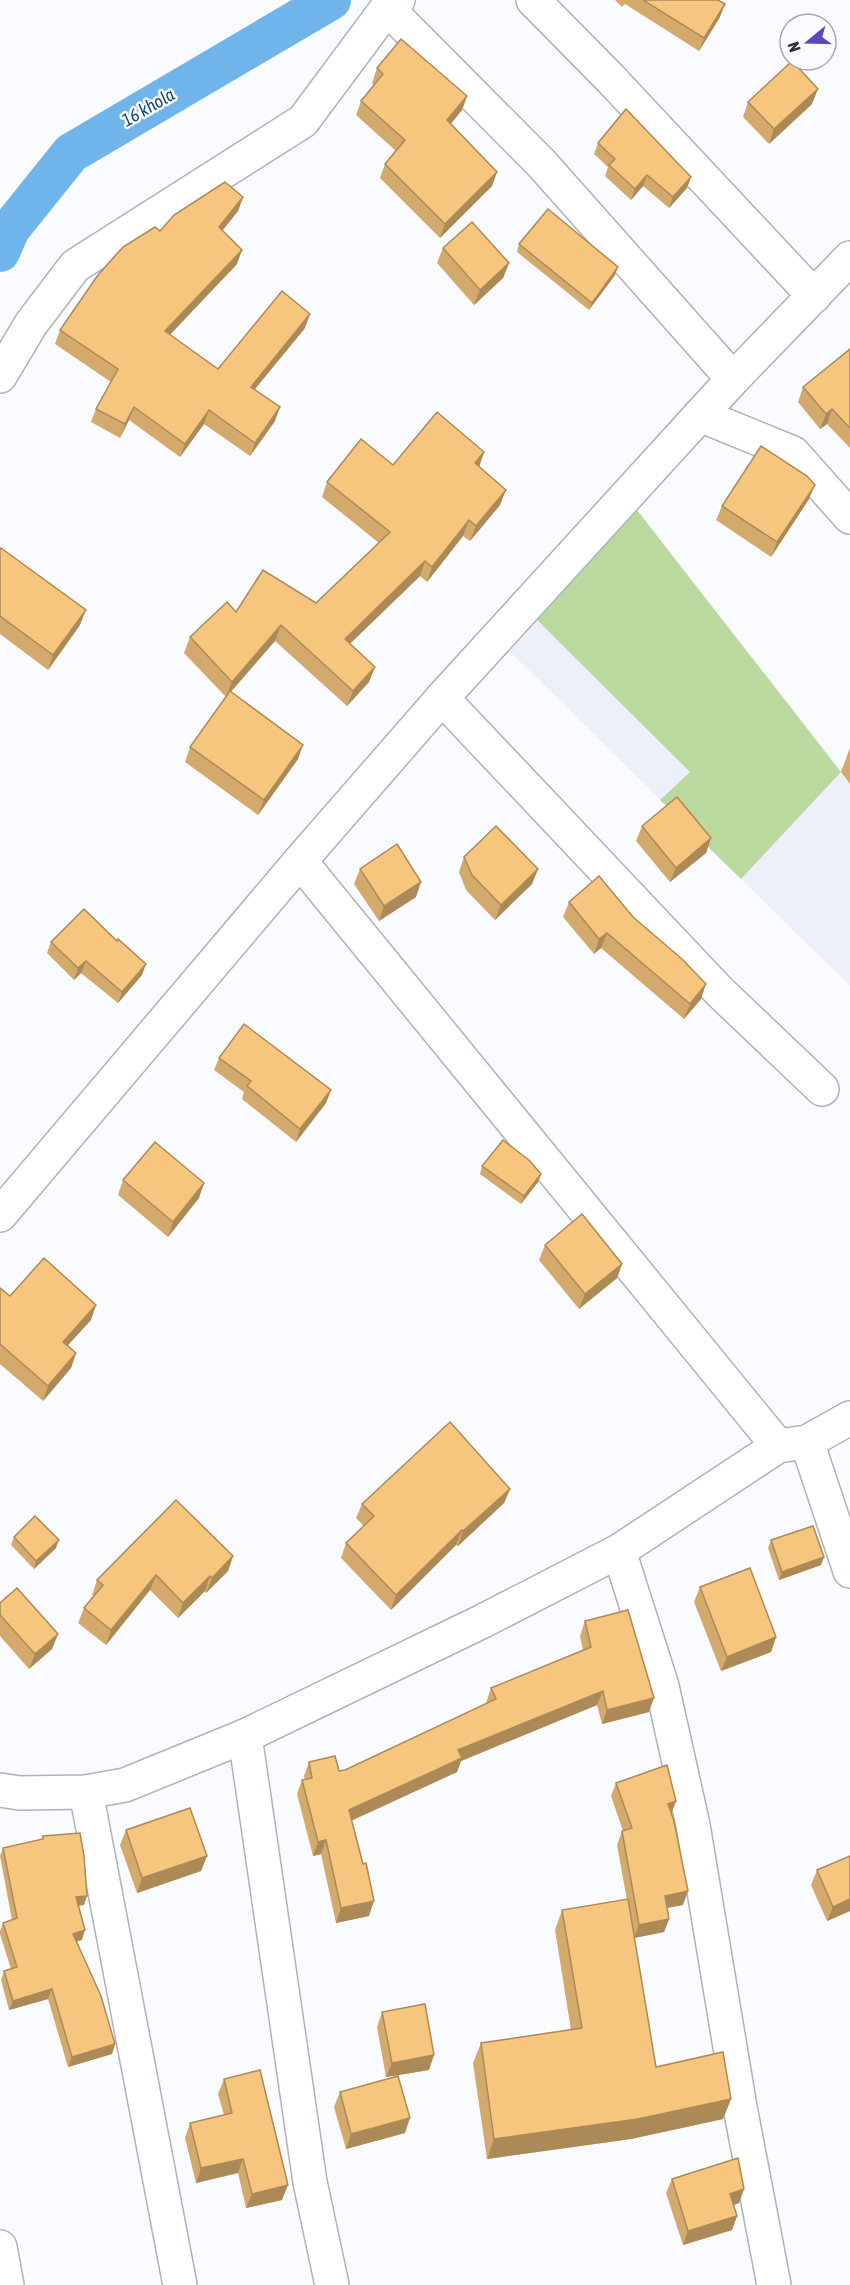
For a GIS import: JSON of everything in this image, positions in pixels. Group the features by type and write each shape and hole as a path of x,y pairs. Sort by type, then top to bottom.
{"street":[{"path":"533,0 610,78 814,296"},
{"path":"0,376 31,324 75,266 303,121 392,4 542,164 733,379"},
{"path":"0,1215 300,861 442,698 733,379 850,258"},
{"path":"700,415 793,453 850,517"},
{"path":"442,698 720,992 822,1089"},
{"path":"300,861 793,1444 850,1571"},
{"path":"0,1790 86,1792 125,1785 245,1736 483,1621 619,1551 793,1444 850,1418"},
{"path":"619,1551 662,1686 693,1825 740,2107 774,2285"},
{"path":"245,1736 309,2182 332,2285"},
{"path":"86,1792 180,2285"},
{"path":"0,2247 7,2285"}],"shaded area":[{"path":"626,496 850,784 850,986 496,638"}],"green space":[{"path":"626,496 841,772 741,879 660,800 690,772 524,607"}],"building":[{"path":"643,0 718,0 725,4 704,38"},
{"path":"401,39 467,96 447,120 497,172 445,224 385,164 405,140 361,101 383,74 377,68"},
{"path":"780,72 802,72 818,89 774,129 748,102"},
{"path":"626,109 691,177 673,197 647,175 635,189 609,165 615,159 598,143"},
{"path":"225,182 243,197 219,227 242,250 165,331 218,369 282,291 310,314 251,387 280,407 255,443 209,410 185,444 134,407 125,424 96,409 118,369 60,330 98,275 123,247 155,227 160,231 174,215"},
{"path":"548,209 618,267 592,303 519,244"},
{"path":"472,222 509,263 480,290 443,248"},
{"path":"850,349 850,428 832,409 826,414 803,387"},
{"path":"437,412 484,452 475,463 506,490 476,526 469,520 432,567 425,561 345,639 375,667 353,691 281,625 232,682 190,637 227,602 236,612 263,570 316,603 390,532 327,482 361,439 393,465"},
{"path":"761,446 807,476 815,485 777,542 722,506"},
{"path":"1,548 86,610 53,655 0,616"},
{"path":"230,691 303,745 264,800 190,747"},
{"path":"677,797 711,838 676,868 642,826"},
{"path":"496,826 538,869 501,905 472,875 464,857"},
{"path":"397,844 421,882 384,906 360,869"},
{"path":"599,876 633,917 682,959 706,984 690,1004 607,933 599,939 569,902"},
{"path":"84,909 117,941 118,939 146,964 122,992 86,961 78,968 51,942"},
{"path":"244,1024 331,1090 300,1129 247,1086 251,1081 219,1058"},
{"path":"503,1140 530,1161 541,1174 524,1196 482,1166"},
{"path":"155,1142 204,1183 173,1222 123,1180"},
{"path":"582,1214 622,1264 585,1294 545,1245"},
{"path":"44,1258 96,1305 63,1342 76,1353 48,1386 0,1344 0,1288 10,1296"},
{"path":"450,1422 510,1489 462,1530 396,1595 346,1543 374,1516 362,1504"},
{"path":"176,1500 233,1556 183,1603 156,1575 111,1630 84,1608 103,1585 97,1580"},
{"path":"35,1516 59,1540 36,1561 14,1537"},
{"path":"813,1526 824,1557 782,1572 771,1540"},
{"path":"750,1568 776,1637 727,1657 700,1587"},
{"path":"17,1588 58,1634 35,1654 0,1615 0,1603"},
{"path":"628,1610 654,1698 607,1710 603,1691 458,1750 462,1758 349,1810 363,1864 366,1863 374,1901 341,1908 326,1840 318,1842 302,1780 312,1778 309,1762 335,1756 339,1771 345,1770 496,1699 491,1688 591,1647 585,1621"},
{"path":"667,1765 676,1801 668,1804 674,1821 688,1891 665,1896 669,1919 639,1925 622,1831 632,1828 616,1783"},
{"path":"190,1808 207,1856 142,1878 126,1830"},
{"path":"80,1833 87,1896 76,1897 85,1930 73,1934 101,1996 115,2044 72,2057 52,1989 13,2001 4,1971 17,1967 3,1923 17,1918 3,1848 43,1839 43,1836"},
{"path":"850,1856 850,1899 833,1907 817,1870"},
{"path":"628,1899 656,2067 723,2052 731,2099 638,2119 494,2139 481,2043 582,2028 562,1910"},
{"path":"425,2004 434,2055 392,2063 382,2012"},
{"path":"260,2070 288,2185 252,2194 243,2159 201,2168 190,2123 232,2113 224,2079"},
{"path":"398,2076 410,2118 351,2134 340,2092"},
{"path":"738,2158 744,2189 730,2194 737,2216 688,2231 672,2179"}],"waterway":[{"name":"16 khola","path":"0,252 10,229 71,153 331,0"}]}
